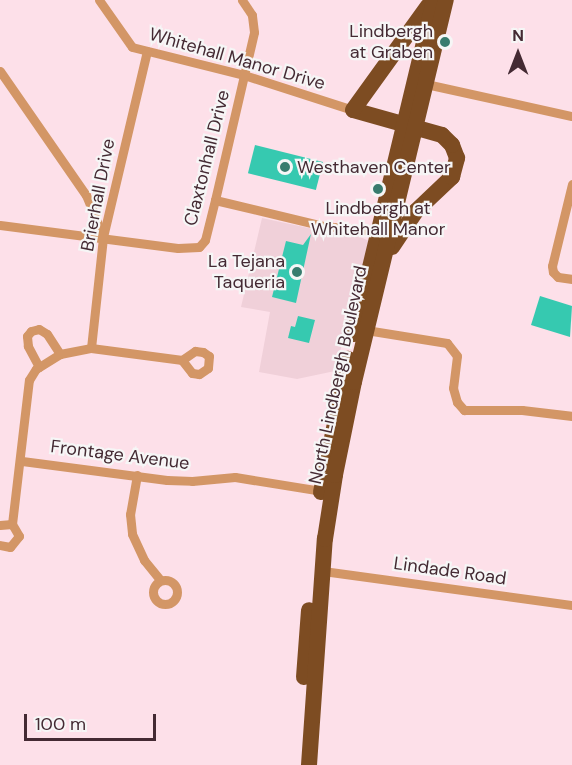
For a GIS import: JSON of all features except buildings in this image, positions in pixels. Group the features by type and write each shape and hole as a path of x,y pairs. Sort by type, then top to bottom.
{"highway":[{"path":"383,261 408,221 452,177 457,165 455,150 448,139 353,110 433,0"},
{"name":"North Lindbergh Boulevard","path":"309,765 323,571 335,475 383,261 433,0"},
{"name":"North Lindbergh Boulevard","path":"298,765 312,567 321,491 334,416 378,231 410,126 426,84 446,0"}],"street":[{"name":"Whitehall Manor Drive","path":"99,0 132,47 244,75 353,110"},
{"name":"Claxtonhall Drive","path":"103,237 178,249 199,247 205,240 255,23 242,0"},
{"name":"Brierhall Drive","path":"91,348 103,237 147,51"},
{"path":"0,71 86,195 103,237 0,225"},
{"path":"426,84 572,117"},
{"path":"572,184 552,266 553,272 558,277 572,279"},
{"path":"215,200 323,226 378,231"},
{"path":"39,367 28,346 27,336 31,331 39,329 47,334 60,354"},
{"path":"366,330 447,343 457,356 453,388 464,410 522,410 572,416"},
{"path":"0,545 10,547 17,541 18,531 12,524 22,460 29,380 39,367 60,354 91,348 182,360"},
{"name":"Frontage Avenue","path":"22,460 192,482 235,477 321,491"},
{"path":"137,476 130,514 132,534 144,560 160,580"},
{"path":"0,525 12,524"},
{"name":"Lindade Road","path":"323,571 572,605"}],"shaded area":[{"path":"262,218 332,233 356,235 369,241 335,371 297,379 259,372 270,312 241,307"}],"place":[{"name":"Lindbergh at Graben","path":"445,42"},
{"name":"Westhaven Center","path":"285,167"},
{"name":"Lindbergh at Whitehall Manor","path":"378,189"},
{"name":"La Tejana Taqueria","path":"297,272"}]}
